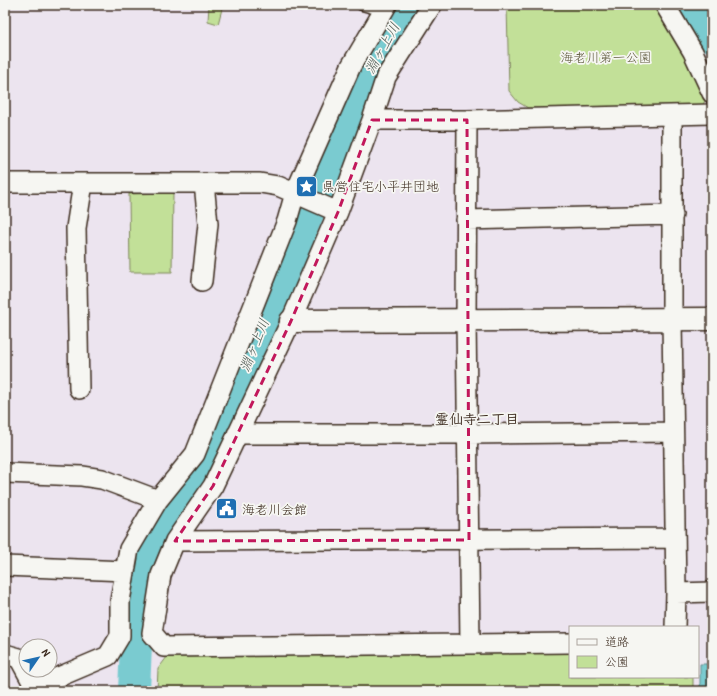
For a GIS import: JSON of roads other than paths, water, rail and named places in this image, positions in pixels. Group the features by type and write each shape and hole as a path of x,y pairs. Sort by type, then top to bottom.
{"street":[{"path":"432,5 386,77 372,120 333,209 291,321 213,486 175,541 161,575 152,633 164,647 569,643"},
{"path":"665,5 693,52 712,93"},
{"path":"7,658 19,658 36,689 108,656 120,636 120,601 129,549 158,500 195,454 297,194 351,66 386,8"},
{"path":"372,120 467,120 712,114"},
{"path":"672,116 672,320 676,593 675,626"},
{"path":"467,120 466,320 470,644"},
{"path":"5,183 260,183 278,186 333,209"},
{"path":"80,389 76,228 83,183"},
{"path":"202,281 208,224 204,183"},
{"path":"466,220 673,215"},
{"path":"291,321 712,319"},
{"path":"237,434 674,432"},
{"path":"5,473 82,476 102,479 158,500"},
{"path":"175,541 675,538"},
{"path":"5,566 125,571"},
{"path":"676,593 712,592"}],"lane":[{"path":"362,5 386,8"}],"water":[{"path":"700,664 712,664 712,691 700,691"}],"waterway":[{"name":"淵ヶ上川","path":"134,691 138,597 144,557 206,460 358,92 383,42 406,5"},
{"path":"694,5 702,16 712,36"}],"place":[{"name":"県営住宅小平井団地","path":"307,186"},
{"name":"海老川会館","path":"226,509"}],"district":[{"name":"霊仙寺二丁目","path":"477,419"}],"park label":[{"name":"海老川第一公園","path":"606,57"}]}
